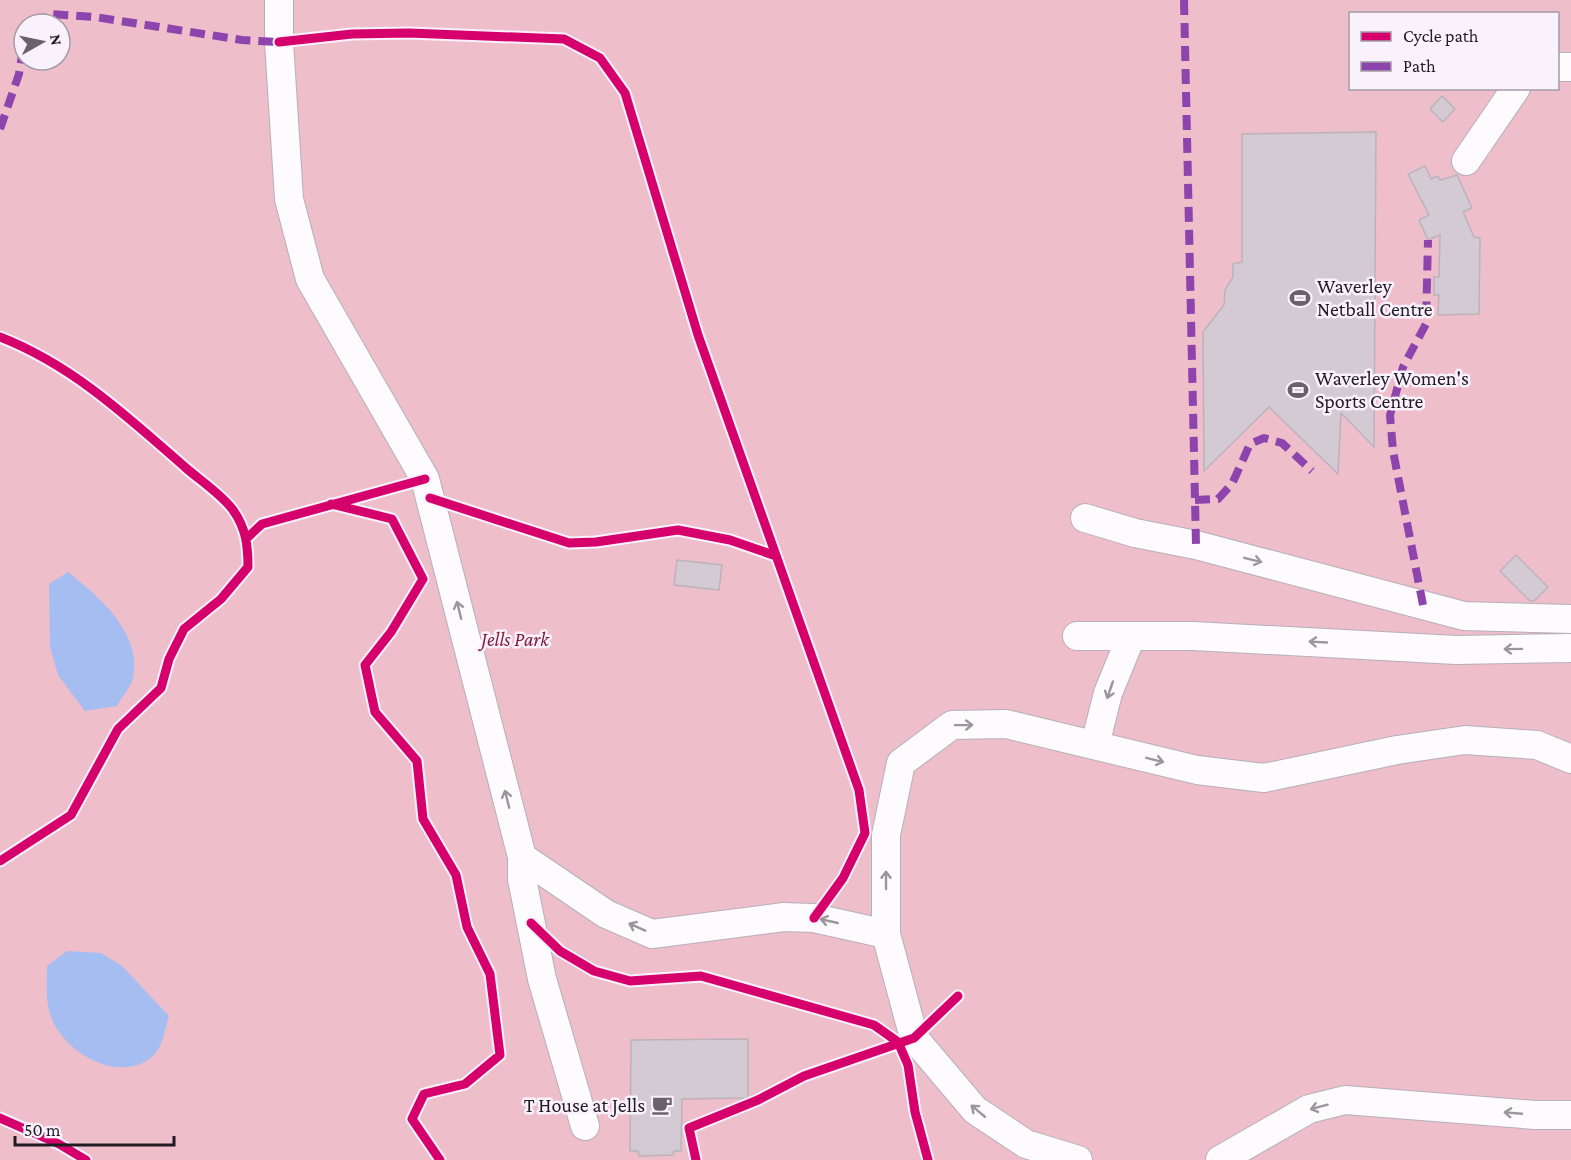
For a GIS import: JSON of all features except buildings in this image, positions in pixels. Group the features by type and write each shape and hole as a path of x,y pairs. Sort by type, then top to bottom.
{"lane":[{"path":"279,0 279,42 289,200 310,279 425,479 522,857 522,879 542,979 585,1126"},
{"path":"1466,161 1515,90"},
{"path":"1085,518 1135,533 1196,545 1464,616 1571,619"},
{"path":"1419,648 1424,605"},
{"path":"1077,636 1193,636 1419,648 1571,648"},
{"path":"1095,745 1108,693 1131,637"},
{"path":"1078,1160 1026,1144 975,1110 914,1038 886,934 886,835 901,763 952,725 1006,724 1197,770 1264,778 1397,750 1465,740 1537,745 1571,759"},
{"path":"522,857 606,914 652,934 784,917 814,918 886,934"},
{"path":"1220,1160 1309,1109 1345,1100 1535,1115 1571,1115"}],"green space":[{"name":"Jells Park","path":"0,0 1571,0 1571,1160 0,1160"}],"water":[{"path":"68,572 105,604 125,631 131,646 134,661 133,678 117,706 85,711 58,675 50,647 49,584"},
{"path":"67,951 101,953 122,966 169,1016 162,1042 154,1055 141,1064 126,1067 110,1066 81,1053 68,1042 51,1017 47,992 47,966"}],"marked path":[{"path":"1184,0 1196,545"},
{"path":"72,15 242,40 279,42"},
{"path":"0,129 19,72"},
{"path":"1423,605 1393,451 1390,415 1403,367 1426,324 1428,240"},
{"path":"1195,500 1218,499 1232,484 1250,444 1264,438 1282,443 1312,471"}],"cycle path":[{"path":"279,42 352,34 409,33 564,39 600,58 625,93 698,335 859,790 865,833 843,878 814,918"},
{"path":"0,337 51,362 75,377 143,430 223,499 233,510 243,530 247,544 248,567 221,599 184,629 169,659 161,688 118,729 71,815 0,861"},
{"path":"247,538 262,524 425,479"},
{"path":"430,498 569,543 596,542 678,530 730,540 776,556"},
{"path":"331,504 392,519 423,579 391,632 365,665 375,712 417,761 423,819 456,875 467,927 490,974 500,1055 465,1084 424,1094 412,1119 440,1160"},
{"path":"531,923 560,951 594,971 630,981 701,976 874,1025 898,1042 908,1065 915,1112 928,1160"},
{"path":"696,1160 689,1128 758,1100 804,1076 914,1038 958,996"},
{"path":"0,1118 59,1144 86,1160"}],"place":[{"name":"Waverley Netball Centre","path":"1300,298"},
{"name":"Waverley Women's Sports Centre","path":"1298,390"},
{"name":"T House at Jells","path":"662,1105"}]}
